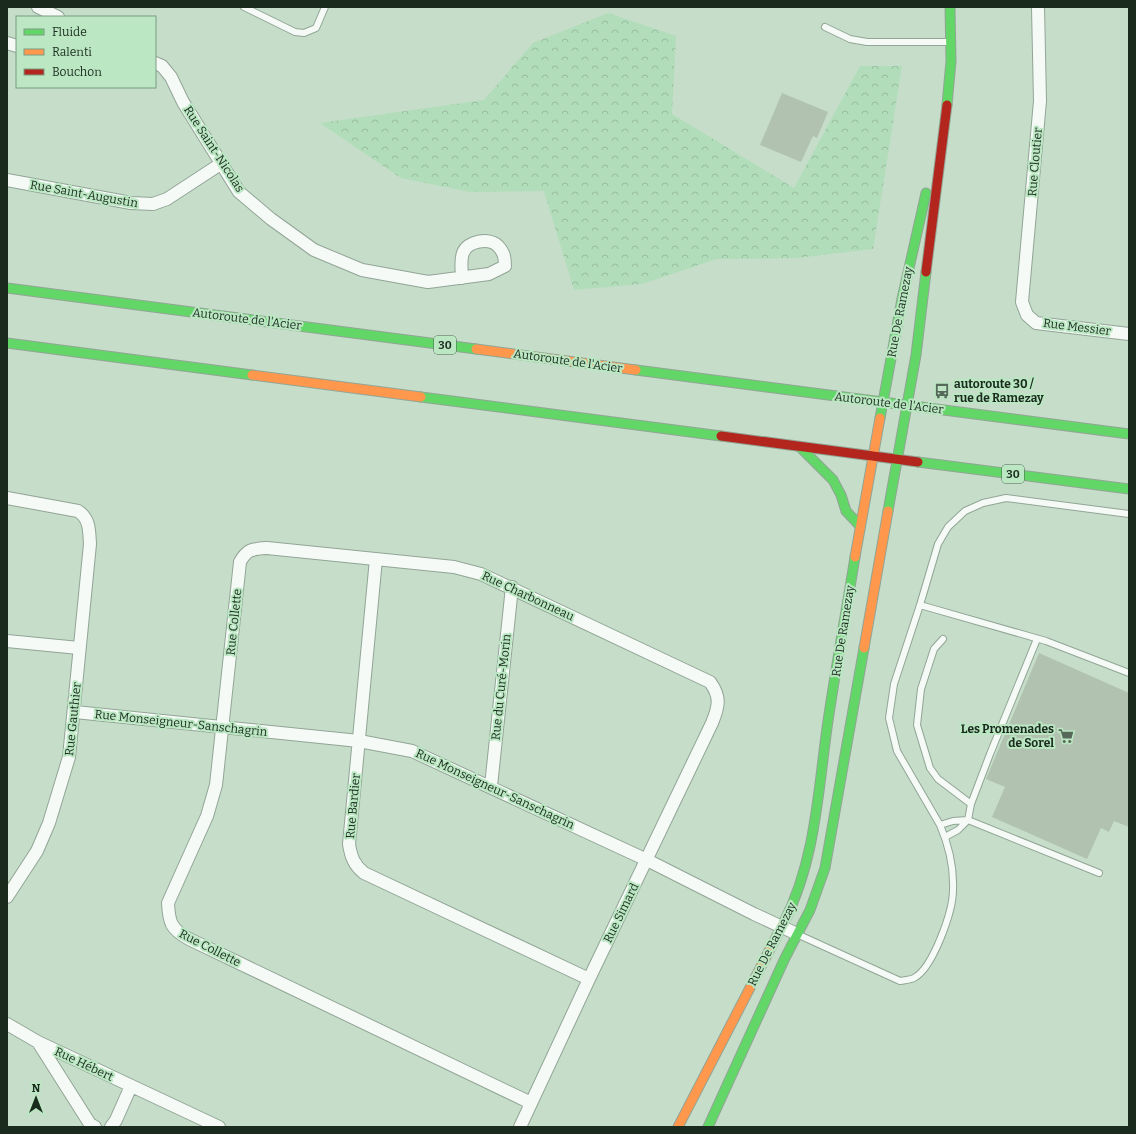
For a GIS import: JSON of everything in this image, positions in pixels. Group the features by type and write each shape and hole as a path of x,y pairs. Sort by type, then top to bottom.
{"main road":[{"name":"Rue De Ramezay","path":"706,1125 815,898 825,868 916,354 944,112 950,74 950,7"},
{"name":"Rue De Ramezay","path":"678,1127 687,1117 800,887 811,843 829,715 860,526 902,299 944,112"},
{"name":"Autoroute de l'Acier","path":"7,288 1129,434"},
{"name":"30","path":"7,343 800,447 1129,488"},
{"path":"800,447 833,480 841,495 846,511 860,526"}],"street":[{"path":"38,7 52,16"},
{"name":"Rue Cloutier","path":"1027,315 1022,302 1040,101 1038,7"},
{"name":"Rue Saint-Nicolas","path":"156,63 162,66 171,77 183,102 239,192 271,219 314,250 362,270 391,276 428,282 462,278"},
{"name":"Rue Saint-Augustin","path":"7,180 131,203 153,204 167,200 222,163"},
{"name":"Rue Messier","path":"1027,315 1036,322 1129,334"},
{"name":"Rue Gauthier","path":"7,498 78,511 85,516 89,527 90,544 79,648 75,712 69,757 49,823 37,851 7,897"},
{"name":"Rue Charbonneau","path":"245,554 254,549 267,548 454,567 481,574 512,587 710,682 719,698"},
{"name":"Rue Collette","path":"245,554 240,562 216,784 207,816 168,903 168,918 176,931 532,1103"},
{"name":"Rue Bardier","path":"376,559 349,844 351,856 356,867 364,873 589,979"},
{"name":"Rue du Curé-Morin","path":"491,786 512,587"},
{"path":"7,641 79,648"},
{"name":"Rue Simard","path":"520,1127 589,979 712,723 718,708 719,698"},
{"name":"Rue Monseigneur-Sanschagrin","path":"75,712 359,742 412,751 491,786 647,860 797,934"},
{"name":"Rue Hébert","path":"7,1024 38,1042 219,1127"},
{"name":"Rue Hébert","path":"38,1042 90,1124 95,1127"},
{"path":"111,1127 116,1120 131,1086"}],"lane":[{"path":"244,7 295,32 304,33 316,28 325,7"},
{"path":"825,28 850,39 867,42 950,42"},
{"path":"797,934 900,981 914,978 923,971 935,952 946,922 954,892 952,868 945,837 940,825 897,751 889,718 894,684 938,544 948,527 965,511 1006,498 1129,514"},
{"path":"920,605 1037,639 1129,673"},
{"path":"943,639 934,649 921,689 917,725 930,768 938,779 971,804"},
{"path":"945,837 958,830 968,820 971,804 1037,639"},
{"path":"940,825 953,821 968,820 1099,873"}],"green space":[{"path":"608,13 676,36 672,114 794,188 860,66 902,66 873,249 797,258 717,259 642,284 574,290 544,191 470,192 401,178 320,123 484,100 533,43"}],"building":[{"path":"782,93 828,112 817,138 813,136 801,162 760,145"},
{"name":"Les Promenades de Sorel","path":"1039,653 1129,693 1129,827 1114,821 1109,832 1101,828 1087,859 992,817 1005,787 986,779"}],"traffic: fast":[{"path":"947,105 951,61 950,7"},
{"path":"880,418 902,299 926,193"},
{"path":"888,511 916,355 926,272"},
{"path":"7,288 476,349"},
{"path":"7,343 252,375"},
{"path":"636,370 1129,434"},
{"path":"421,397 721,436"},
{"path":"800,447 833,480 841,495 846,511 860,526"},
{"path":"918,462 1129,489"},
{"path":"784,922 803,876 814,827 830,707 855,557"},
{"path":"708,1127 785,958 810,910 825,868 864,648"}],"traffic: slow":[{"path":"476,349 636,370"},
{"path":"252,375 421,397"},
{"path":"855,557 880,418"},
{"path":"864,648 888,511"},
{"path":"678,1127 784,922"}],"traffic: jam":[{"path":"926,272 947,105"},
{"path":"721,436 918,462"}],"place":[{"name":"autoroute 30 / rue de Ramezay","path":"942,391"},
{"name":"Les Promenades de Sorel","path":"1066,736"}]}
